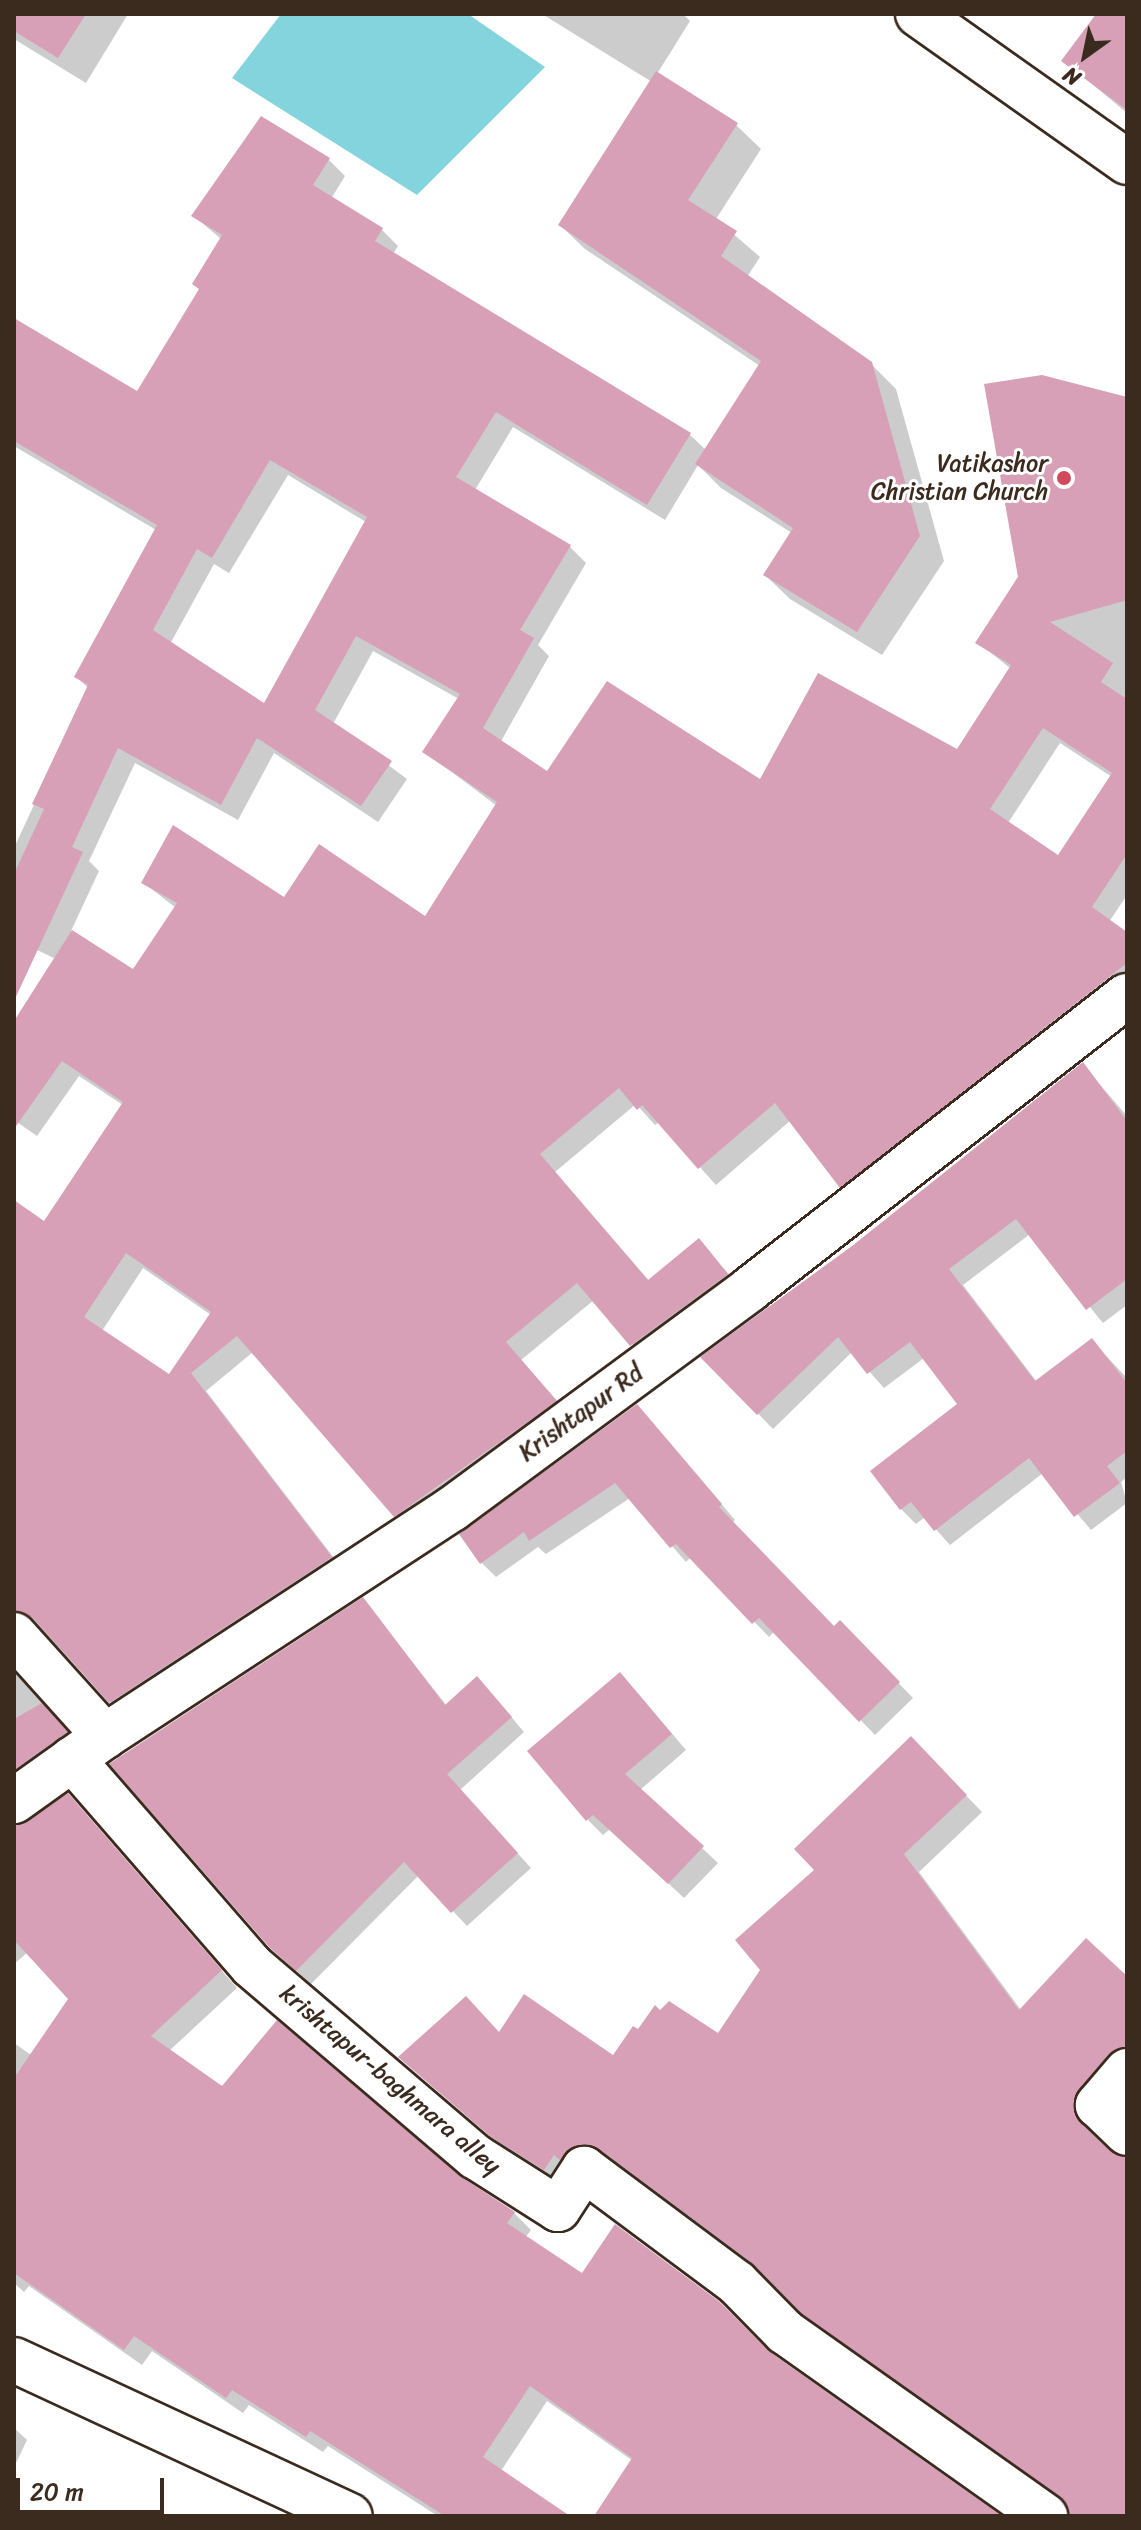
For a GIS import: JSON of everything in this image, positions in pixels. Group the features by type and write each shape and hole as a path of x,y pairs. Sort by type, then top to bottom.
{"street":[{"path":"918,14 1127,162"},
{"name":"Krishtapur Rd","path":"14,1801 88,1747 465,1500 750,1289 1127,996"},
{"path":"14,1635 88,1747"},
{"name":"krishtapur-baghmara alley","path":"88,1747 252,1966 476,2157 558,2209 584,2169 737,2283 785,2332 1045,2516"},
{"path":"1127,2071 1098,2105 1127,2133"},
{"path":"14,2360 350,2516"}],"water":[{"path":"281,14 468,14 545,67 417,195 232,78"}],"building":[{"path":"14,14 86,14 58,58 14,31"},
{"path":"1096,14 1127,14 1127,110 1061,61"},
{"path":"656,71 738,123 688,200 737,231 721,256 872,362 920,536 857,632 763,575 793,528 695,464 761,361 558,225"},
{"path":"261,116 330,158 313,185 383,228 375,241 691,433 647,505 496,412 456,477 571,545 520,630 534,638 483,728 547,771 607,681 760,779 818,673 957,749 1011,665 975,643 1018,577 984,384 1042,375 1127,397 1127,600 1050,622 1113,663 1101,682 1127,699 1127,854 1092,907 1127,932 1127,963 840,1188 775,1103 698,1169 642,1105 637,1110 619,1088 540,1154 648,1280 699,1238 728,1274 630,1346 577,1283 506,1342 557,1401 394,1517 237,1336 191,1373 332,1557 109,1703 33,1618 14,1611 14,1200 44,1221 123,1102 62,1061 14,1129 14,1021 72,930 133,969 177,903 141,883 173,825 284,897 319,844 425,916 497,802 422,752 460,694 356,636 315,710 392,761 361,806 257,738 221,805 118,748 72,847 83,852 14,1001 14,874 44,809 32,804 88,685 74,677 157,525 14,441 14,318 137,391 199,289 192,284 222,235 191,216","holes":["270,460 367,517 264,703 153,630 197,549 212,558","1043,728 1112,773 1058,855 990,809","126,1253 211,1312 169,1374 84,1317"]},
{"path":"1083,1062 1127,1121 1127,1279 1086,1310 1016,1219 949,1269 1035,1381 1092,1338 1127,1383 1127,1451 1107,1466 1120,1483 1074,1517 1029,1458 934,1531 911,1502 900,1510 870,1471 957,1404 910,1342 867,1374 838,1337 757,1415 700,1357 852,1246"},
{"path":"637,1404 722,1504 719,1507 834,1626 840,1620 900,1682 859,1722 759,1618 752,1624 676,1544 670,1548 615,1483 529,1541 524,1532 480,1564 459,1534"},
{"path":"363,1597 445,1705 477,1676 512,1717 447,1774 518,1853 451,1913 404,1862 296,1971 270,1948 109,1764"},
{"path":"620,1672 672,1734 625,1774 704,1846 668,1884 593,1815 586,1821 527,1751"},
{"path":"42,1703 68,1732 14,1770 14,1719"},
{"path":"911,1736 967,1795 904,1854 1019,2010 1086,1938 1127,1976 1127,2047 1108,2055 1073,2101 1081,2123 1110,2151 1127,2157 1127,2516 1070,2516 1059,2496 801,2313 752,2263 599,2149 574,2146 560,2160 554,2155 544,2170 491,2137 398,2057 466,1996 499,2032 524,1994 613,2055 633,2026 638,2029 655,2005 660,2010 669,2001 718,2033 760,1970 735,1940 814,1870 794,1849"},
{"path":"68,1793 222,1970 151,2036 222,2086 277,2020 460,2176 515,2212 507,2223 582,2273 615,2224 720,2302 770,2352 1002,2516 594,2516 632,2458 530,2386 483,2457 570,2516 445,2516 310,2431 306,2437 232,2390 226,2398 134,2336 124,2350 14,2273 14,2078 68,1999 14,1940 14,1826"}],"place":[{"name":"Vatikashor Christian Church","path":"1064,478"}]}
